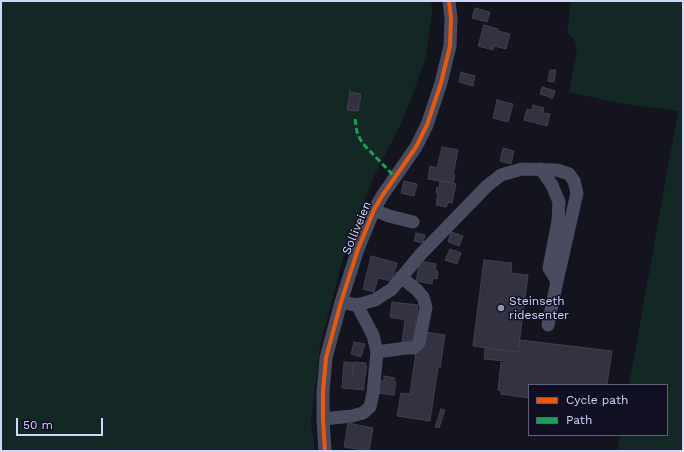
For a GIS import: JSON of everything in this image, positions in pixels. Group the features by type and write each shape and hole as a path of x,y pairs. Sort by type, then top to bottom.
{"street":[{"name":"Solliveien","path":"325,451 323,392 326,358 341,302 358,249 374,210 386,189 416,147 427,125 441,83 450,46 451,18 449,1"},
{"path":"341,302 357,305 375,300 392,289 419,256 488,186 501,175 522,169 558,170 569,174 574,181 577,193 548,325"},
{"path":"541,169 552,185 559,202 558,221 549,268 557,282"},
{"path":"374,210 413,222"},
{"path":"377,352 414,348 419,342 426,307 423,297 401,277"},
{"path":"323,419 363,414 370,407 373,393 377,352 373,335 357,305"}],"green space":[{"path":"1,1 431,1 432,15 425,60 403,120 375,174 347,243 320,346 311,423 315,451 1,451"},
{"path":"571,1 683,1 683,451 617,451 620,436 668,436 668,384 629,384 678,111 619,103 569,92 577,52 574,39 567,33"}],"building":[{"path":"475,8 490,12 487,22 472,18"},
{"path":"484,25 510,34 506,49 494,46 493,50 478,46"},
{"path":"550,70 556,70 554,82 548,81"},
{"path":"461,72 475,76 473,86 459,82"},
{"path":"542,87 555,91 553,98 540,94"},
{"path":"350,92 361,94 358,111 347,110"},
{"path":"497,100 513,104 508,122 493,118"},
{"path":"533,105 544,108 543,113 550,114 547,126 524,120 527,109 532,110"},
{"path":"442,147 458,150 453,183 428,179 430,166 437,168"},
{"path":"503,148 514,151 511,164 500,161"},
{"path":"404,181 417,184 414,196 401,193"},
{"path":"440,181 456,184 452,203 448,202 446,207 436,205 438,193 436,193 437,187 439,188"},
{"path":"451,232 463,236 459,246 448,242"},
{"path":"416,233 425,235 423,243 414,241"},
{"path":"450,249 461,253 457,264 445,260"},
{"path":"371,256 397,263 392,281 378,278 374,292 363,289"},
{"name":"Steinseth ridesenter","path":"484,260 512,263 511,273 528,275 518,352 473,346"},
{"path":"420,261 436,264 435,270 438,271 437,279 433,278 432,284 416,281"},
{"path":"392,302 418,305 413,343 402,342 405,320 390,317"},
{"path":"425,332 445,335 440,368 438,367 430,421 397,416 401,393 410,394 416,352 420,353"},
{"path":"520,340 612,351 607,384 528,384 528,398 501,394 501,391 498,390 501,362 505,363 505,361 484,359 485,348 518,352"},
{"path":"354,342 365,344 361,357 351,354"},
{"path":"344,362 353,363 352,377 354,362 366,363 365,366 367,366 364,390 342,388"},
{"path":"384,376 395,378 394,382 396,382 394,395 377,393 378,380 384,381"},
{"path":"441,409 445,410 439,428 435,427"},
{"path":"348,423 373,428 369,451 344,447"}],"marked path":[{"path":"355,119 357,132 360,139 395,177"}],"cycle path":[{"path":"325,451 323,392 326,358 341,302 358,249 374,210 416,147 427,125 441,83 450,46 451,18 449,1"}],"place":[{"name":"Steinseth ridesenter","path":"501,308"}]}
